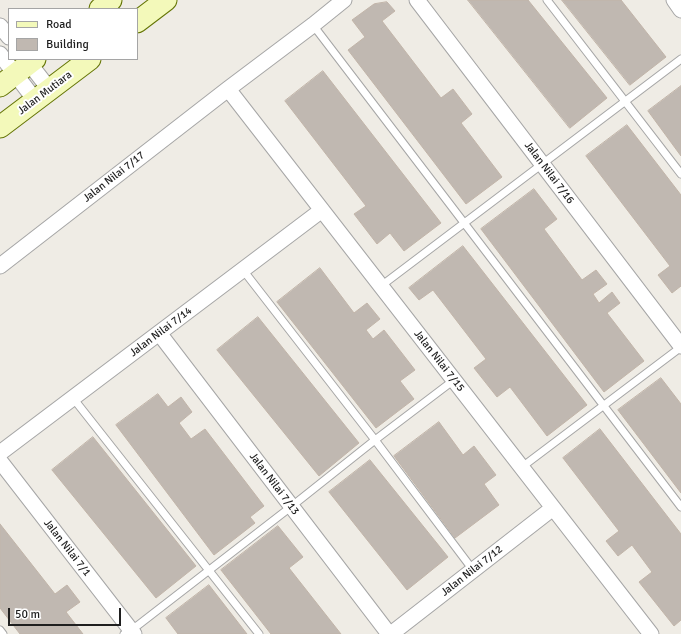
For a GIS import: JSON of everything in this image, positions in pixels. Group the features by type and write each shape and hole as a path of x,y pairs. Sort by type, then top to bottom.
{"main road":[{"path":"101,8 112,0"},
{"path":"138,21 166,0"},
{"name":"Jalan Mutiara","path":"0,127 89,60"}],"street":[{"name":"Jalan Nilai 7/17","path":"0,266 344,0"},
{"name":"Jalan Nilai 7/16","path":"417,0 681,346"},
{"path":"674,0 681,10"},
{"path":"0,26 8,36"},
{"path":"9,60 21,68 43,95"},
{"name":"Jalan Nilai 7/15","path":"228,89 651,634"},
{"name":"Jalan Nilai 7/14","path":"0,453 322,210"},
{"name":"Jalan Nilai 7/13","path":"159,333 390,634"},
{"name":"Jalan Nilai 7/1","path":"0,461 130,632"},
{"name":"Jalan Nilai 7/12","path":"390,634 553,508"}],"lane":[{"path":"547,0 681,174"},
{"path":"313,25 465,222 681,507"},
{"path":"381,286 681,59"},
{"path":"243,270 375,440 473,570"},
{"path":"522,467 681,346"},
{"path":"130,632 454,380"},
{"path":"74,398 259,634"},
{"path":"0,630 3,634"}],"building":[{"path":"468,0 528,0 607,98 570,128"},
{"path":"562,0 621,0 666,57 630,85"},
{"path":"387,2 395,11 382,21 441,98 453,89 472,114 461,123 502,177 466,204 348,50 365,37 352,20 374,4"},
{"path":"323,71 441,223 404,251 390,233 377,244 354,214 366,206 285,101"},
{"path":"681,86 681,156 648,111"},
{"path":"627,125 681,195 681,286 672,293 658,275 670,266 586,156"},
{"path":"534,189 557,219 544,229 582,280 596,270 607,284 593,294 599,303 612,292 620,303 607,313 644,361 604,392 481,229"},
{"path":"463,246 587,405 547,436 510,387 497,397 474,368 486,359 433,290 419,300 409,288"},
{"path":"320,268 354,313 367,303 380,319 366,330 373,339 384,330 415,370 400,381 414,399 376,428 277,302"},
{"path":"258,317 359,443 319,476 217,350"},
{"path":"661,378 681,404 681,493 618,410"},
{"path":"158,394 168,407 181,397 192,412 179,423 191,439 205,429 264,506 250,517 255,523 214,555 116,425"},
{"path":"439,422 463,455 474,446 496,475 484,484 499,505 455,538 394,456"},
{"path":"600,429 681,534 681,620 674,626 639,582 652,572 632,545 618,556 606,541 619,531 563,458"},
{"path":"93,437 196,566 156,598 52,470"},
{"path":"370,460 448,557 407,590 329,492"},
{"path":"0,524 55,594 67,585 80,602 66,612 83,634 20,634 0,608"},
{"path":"278,526 303,557 289,568 341,634 271,634 221,570"},
{"path":"209,585 247,634 178,634 166,618"}]}
